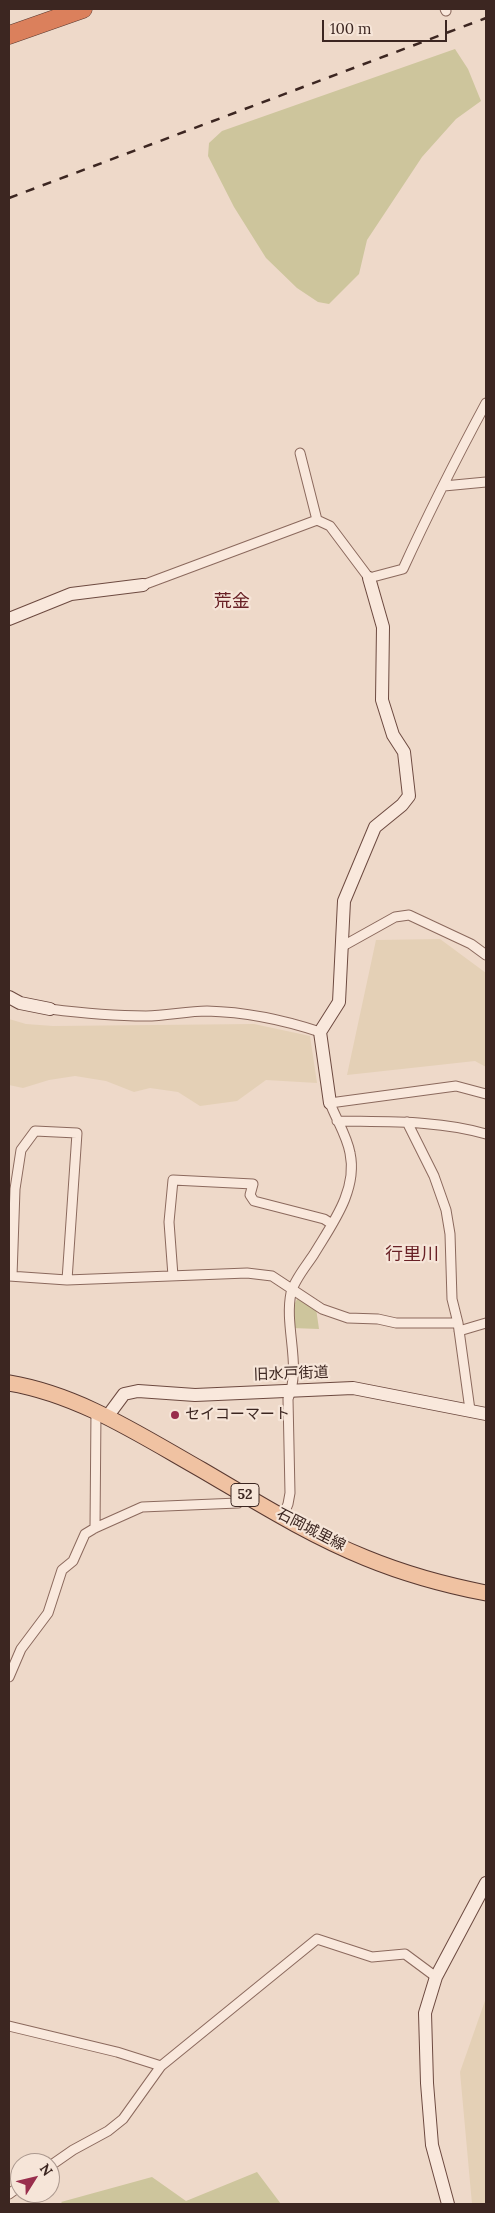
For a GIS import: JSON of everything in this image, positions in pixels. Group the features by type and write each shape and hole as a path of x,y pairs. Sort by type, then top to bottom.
{"highway":[{"path":"9,36 83,9"}],"main road":[{"name":"石岡城里線","path":"9,1383 54,1394 101,1414 339,1546 386,1566 486,1594"}],"street":[{"path":"369,578 403,569 444,486 450,469 486,403"},
{"path":"300,453 316,520"},
{"path":"444,486 486,482"},
{"path":"9,619 71,594 143,585 316,520 330,526 369,578 382,627 382,700 393,735 404,752 409,796 402,805 375,827 344,901 339,1002 320,1032 330,1104 350,1153 350,1177 344,1204 292,1289 289,1305 292,1390 288,1399 290,1493 288,1504 282,1516"},
{"path":"343,946 395,917 409,915 470,944 486,955"},
{"path":"9,997 20,1003 50,1010 146,1016 206,1011 243,1014 300,1025 320,1032"},
{"path":"330,1104 456,1086 486,1094"},
{"path":"337,1121 407,1122 468,1128 486,1134"},
{"path":"407,1122 434,1176 446,1210 450,1234 452,1299 459,1327 470,1410"},
{"path":"67,1280 77,1133 35,1130 21,1150 16,1189 11,1276 67,1280 256,1274 272,1276 322,1309 348,1318 459,1327 486,1323"},
{"path":"173,1276 169,1222 173,1180 253,1184 250,1195 254,1201 324,1219 332,1224"},
{"name":"旧水戸街道","path":"101,1414 124,1394 138,1391 195,1395 353,1388 486,1414"},
{"path":"95,1528 101,1414"},
{"path":"9,1676 21,1649 48,1613 62,1570 73,1561 85,1534 142,1507 238,1503 246,1495"},
{"path":"448,2204 432,2145 427,2083 425,2013 436,1977 486,1883"},
{"path":"60,2159 108,2131 123,2118 161,2066 317,1939 372,1957 405,1954 436,1977"},
{"path":"9,2026 117,2052 161,2066"}],"shaded area":[{"path":"455,49 468,69 481,101 456,119 422,157 367,240 359,274 329,304 318,302 297,288 266,258 234,207 208,156 209,143 222,131"},
{"path":"440,939 486,973 486,1067 475,1061 347,1075 376,940"},
{"path":"9,1019 26,1024 53,1026 254,1024 310,1036 317,1083 266,1080 237,1101 200,1106 178,1092 150,1088 134,1092 106,1081 75,1076 49,1080 23,1088 9,1085"},
{"path":"298,1297 316,1308 319,1329 292,1328 292,1309"},
{"path":"486,1998 486,2204 472,2204 460,2072"},
{"path":"257,2172 281,2204 63,2204 61,2202 152,2177 186,2201"}],"railway":[{"path":"9,198 486,18"}],"place":[{"name":"セイコーマート","path":"175,1415"}],"district":[{"name":"荒金","path":"232,602"},
{"name":"行里川","path":"412,1255"}]}
